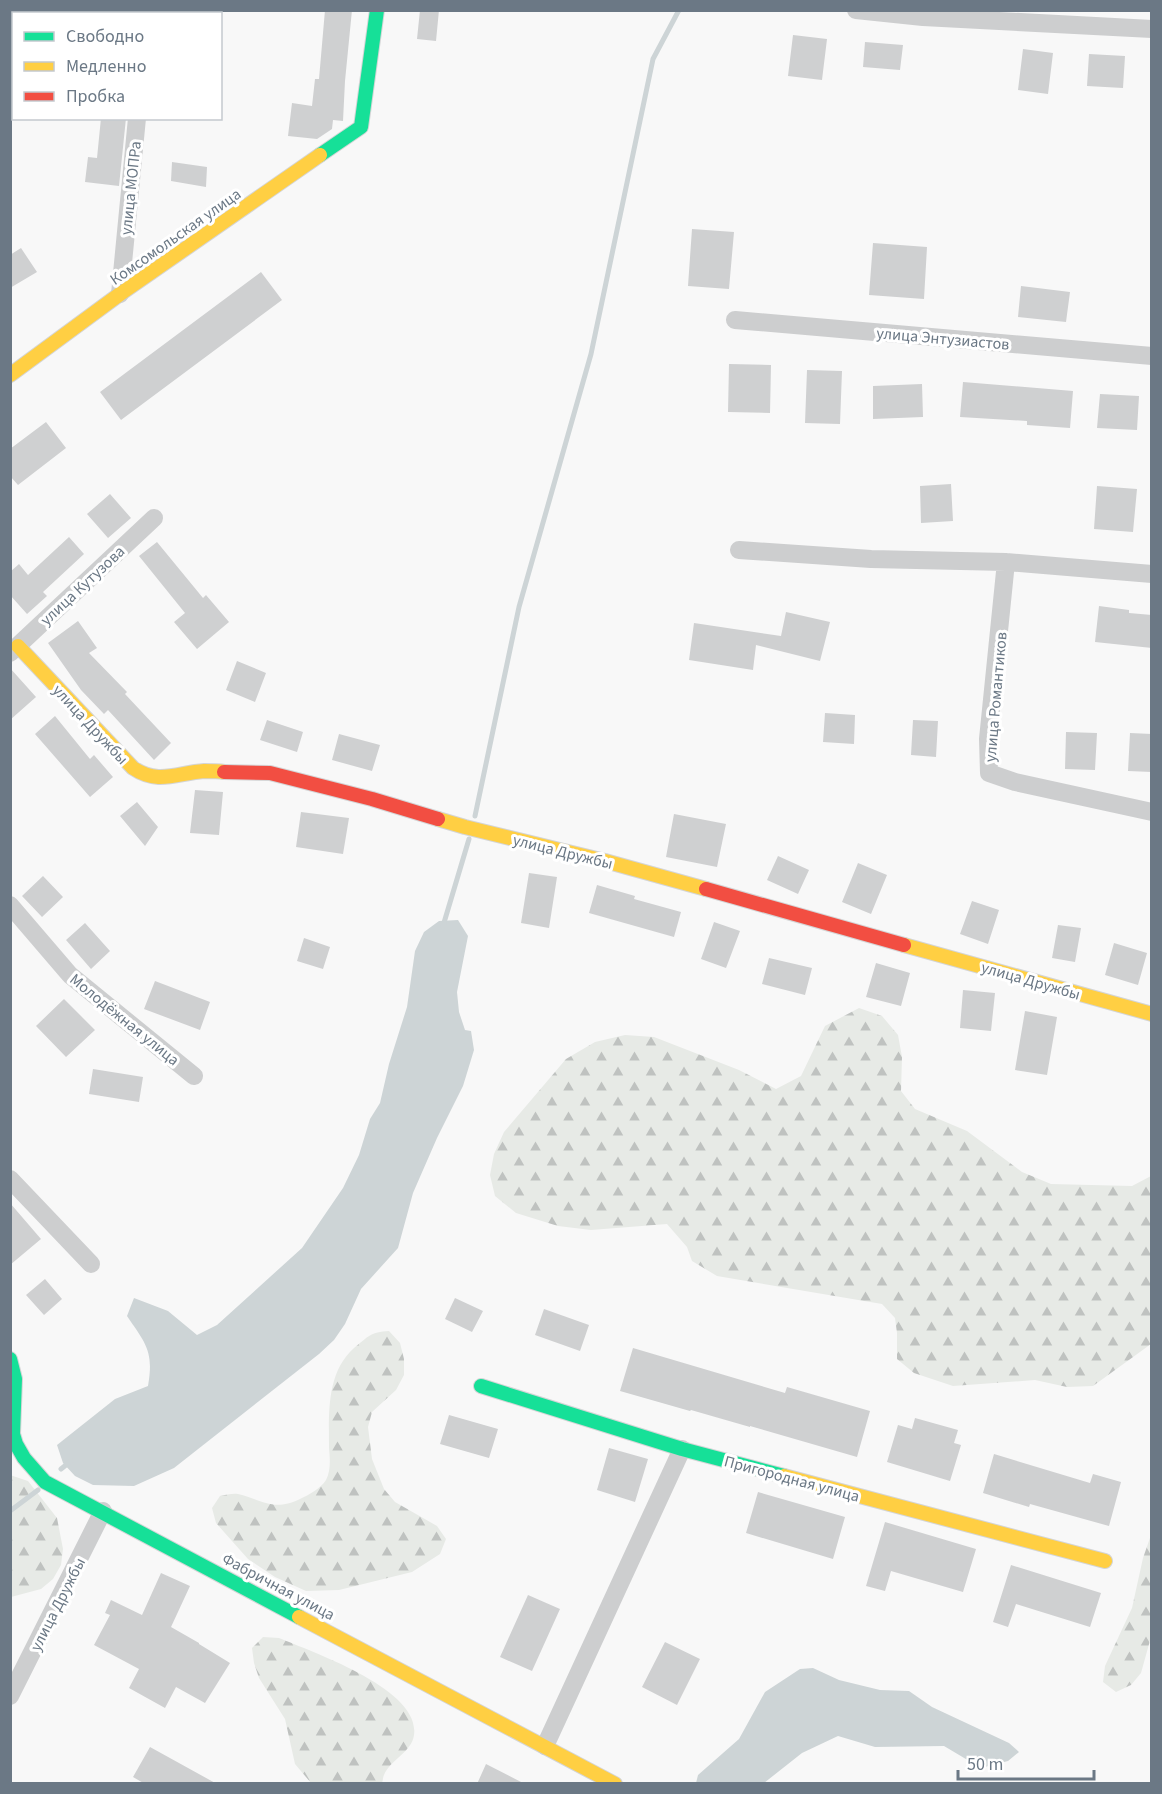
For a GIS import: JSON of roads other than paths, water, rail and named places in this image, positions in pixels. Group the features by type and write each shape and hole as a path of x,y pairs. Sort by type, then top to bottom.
{"street":[{"name":"Комсомольская улица","path":"10,375 120,294 361,127 377,10"},
{"path":"856,10 923,17 1152,29"},
{"name":"улица МОПРа","path":"120,294 137,120"},
{"name":"улица Энтузиастов","path":"735,320 1152,357"},
{"name":"улица Кутузова","path":"14,650 154,518"},
{"path":"739,550 871,559 1006,562 1152,574"},
{"name":"улица Романтиков","path":"1006,562 988,739 989,773 1015,782 1152,812"},
{"name":"улица Дружбы","path":"14,650 133,768 151,777 159,778 206,771 270,773 372,799 465,827 605,861 1152,1014"},
{"name":"Молодёжная улица","path":"10,905 70,975 194,1076"},
{"path":"10,1179 91,1264"},
{"name":"Фабричная улица","path":"10,1359 15,1379 13,1434 24,1458 45,1482 615,1784"},
{"name":"Пригородная улица","path":"481,1386 682,1449 1105,1560"},
{"path":"545,1746 682,1449"},
{"name":"улица Дружбы","path":"10,1696 103,1512"}],"waterway":[{"path":"475,816 519,607 591,354 653,59 679,10"},
{"path":"443,926 469,839"},
{"path":"61,1469 71,1461"},
{"path":"10,1511 38,1490"}]}
